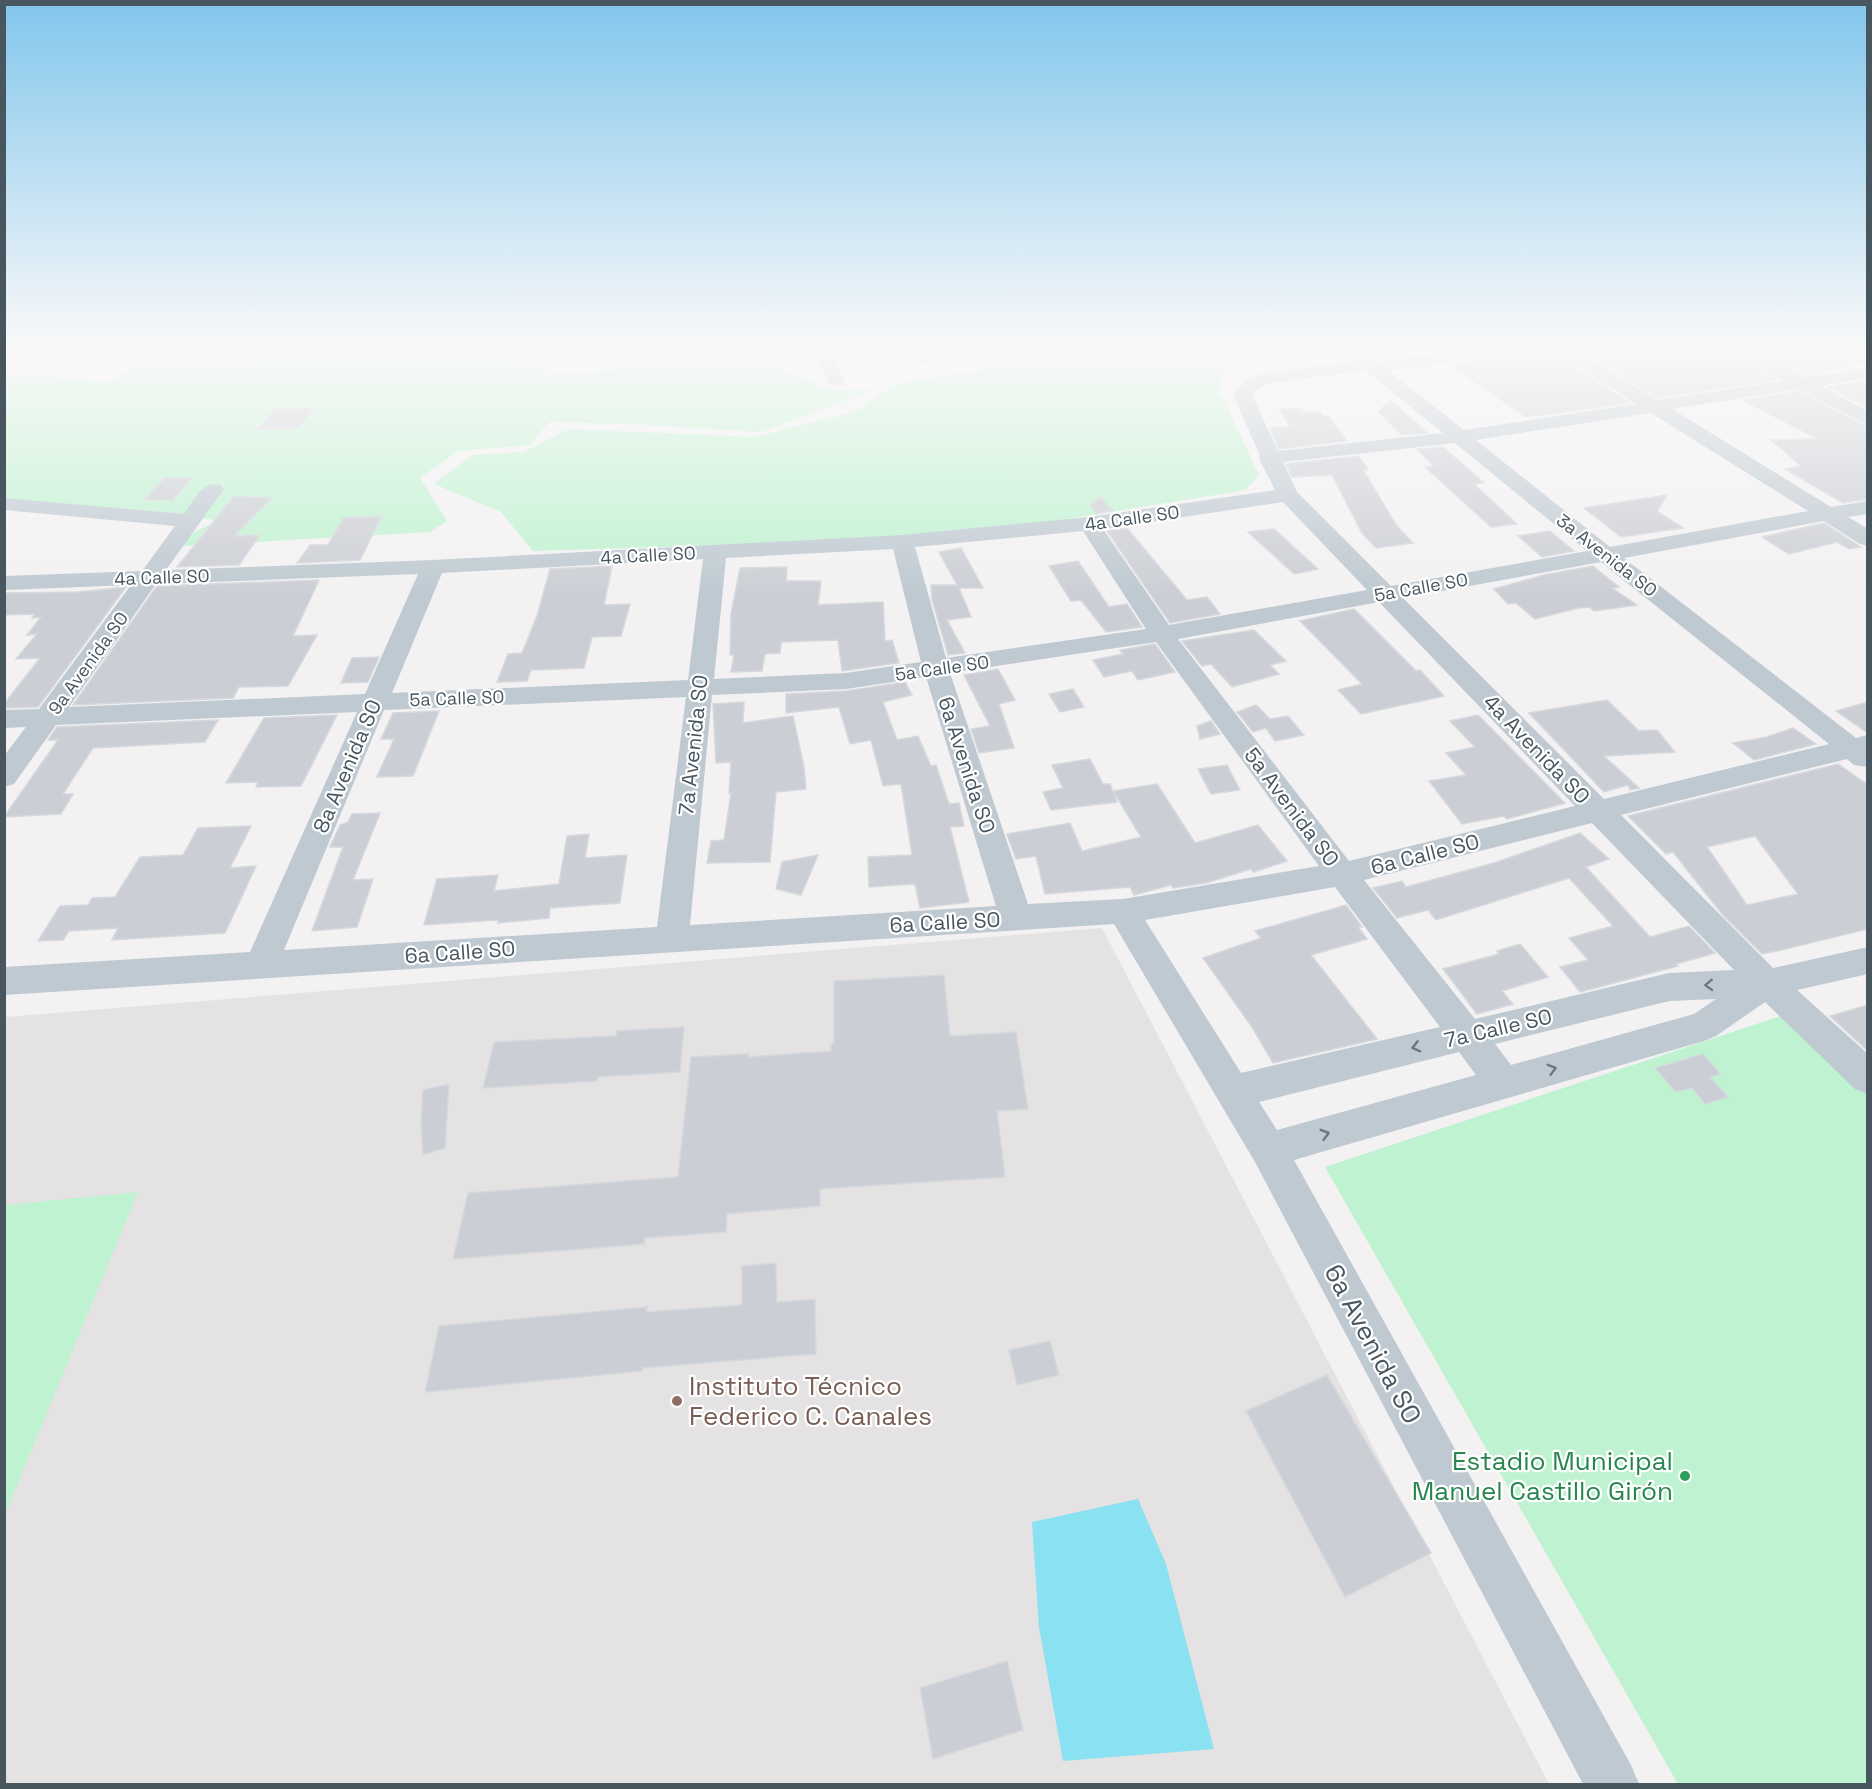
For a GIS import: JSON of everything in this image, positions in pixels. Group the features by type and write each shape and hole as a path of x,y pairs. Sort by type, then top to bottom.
{"street":[{"name":"4a Avenida SO","path":"1257,430 1288,495 1767,984 1868,1077"},
{"name":"3a Avenida SO","path":"1451,430 1606,555 1862,751"},
{"path":"1269,458 1502,430"},
{"path":"1693,430 1868,539"},
{"name":"9a Avenida SO","path":"4,777 213,489"},
{"name":"4a Calle SO","path":"4,583 433,567 902,542 1089,524 1288,495"},
{"path":"4,504 190,521"},
{"name":"5a Calle SO","path":"4,719 846,681 1162,634 1868,507"},
{"name":"5a Avenida SO","path":"1089,524 1162,634 1342,874 1504,1083"},
{"name":"6a Avenida SO","path":"902,542 936,669 1016,918"},
{"name":"7a Avenida SO","path":"672,939 698,688 715,552"},
{"name":"8a Avenida SO","path":"261,964 433,567"},
{"name":"6a Calle SO","path":"4,981 1123,911 1342,874 1862,751"},
{"name":"6a Avenida SO","path":"1123,911 1268,1150 1612,1785"},
{"name":"7a Calle SO","path":"1232,1092 1669,987 1767,984 1868,960"},
{"name":"7a Calle SO","path":"1268,1150 1704,1026 1767,984"}],"shaded area":[{"name":"Instituto Técnico Federico C. Canales","path":"1102,928 1549,1784 5,1784 5,1017"}],"green space":[{"path":"4,430 542,430 530,445 458,451 420,478 447,521 430,532 165,547 218,520 5,501"},
{"path":"566,430 755,437 781,430 1238,430 1259,475 1246,490 1067,519 879,543 861,541 533,551 501,512 434,484 472,455 523,452"},
{"name":"Estadio Municipal Manuel Castillo Girón","path":"1787,1014 1867,1094 1867,1784 1678,1784 1325,1167"},
{"path":"138,1192 5,1515 5,1205"}],"water":[{"path":"1138,1499 1166,1564 1214,1749 1063,1761 1039,1627 1032,1522"}],"building":[{"path":"1271,430 1339,430 1347,441 1279,449"},
{"path":"1397,430 1424,430 1427,433 1402,435"},
{"path":"1801,430 1868,430 1868,499 1843,503 1785,469 1801,466 1771,440 1818,439"},
{"path":"1443,447 1484,483 1474,484 1517,524 1491,527 1425,467 1434,466 1417,449"},
{"path":"1358,456 1368,469 1363,470 1397,526 1413,543 1376,548 1362,533 1332,475 1292,477 1286,464"},
{"path":"164,478 192,478 173,500 144,500"},
{"path":"1667,495 1657,511 1683,528 1621,537 1584,508"},
{"path":"234,496 272,498 234,536 260,535 239,565 177,567"},
{"path":"1100,497 1113,511 1096,514 1090,505"},
{"path":"382,516 360,560 297,563 310,545 328,545 343,518"},
{"path":"1824,523 1861,547 1849,549 1837,542 1789,554 1762,537"},
{"path":"1127,528 1187,600 1207,597 1220,614 1170,623 1107,531"},
{"path":"1274,529 1318,569 1294,574 1248,532"},
{"path":"1550,531 1574,551 1542,557 1518,536"},
{"path":"961,548 983,588 959,588 971,617 947,620 965,653 948,655 932,599 931,585 957,585 939,552"},
{"path":"1078,561 1109,607 1127,604 1142,627 1106,632 1081,600 1071,601 1049,566"},
{"path":"612,566 604,605 630,604 621,636 592,637 584,668 531,670 527,681 497,682 508,654 522,653 537,616 550,569"},
{"path":"1593,566 1619,587 1612,588 1637,605 1594,611 1589,607 1579,608 1535,619 1516,603 1508,604 1494,589 1544,575"},
{"path":"787,567 786,581 821,581 818,605 883,602 885,641 892,640 899,663 842,671 838,640 781,642 780,653 765,654 762,671 731,672 734,655 730,655 731,614 740,568"},
{"path":"319,580 293,636 317,635 288,686 239,687 233,698 73,705 157,586"},
{"path":"126,587 38,707 4,708 4,704 40,658 16,659 37,634 27,635 41,617 32,618 35,614 4,615 4,593 78,592"},
{"path":"1354,609 1416,671 1420,670 1444,696 1361,714 1338,690 1362,684 1300,621"},
{"path":"1254,630 1286,661 1270,665 1279,674 1232,687 1211,664 1202,666 1182,641"},
{"path":"1155,644 1175,672 1138,680 1132,671 1104,677 1093,660 1123,654 1120,650"},
{"path":"379,657 368,682 341,683 352,658"},
{"path":"998,669 1015,700 999,704 1014,748 979,753 971,729 990,726 964,675"},
{"path":"905,682 912,695 883,702 897,740 918,736 931,766 936,765 949,804 959,803 964,826 950,827 969,902 920,908 915,884 869,887 868,857 912,855 901,784 883,786 871,740 850,744 839,707 786,713 786,694 846,691"},
{"path":"1073,689 1084,707 1060,712 1049,694"},
{"path":"1607,700 1639,731 1657,730 1675,752 1604,756 1639,788 1630,790 1628,785 1604,792 1529,713"},
{"path":"744,702 743,723 793,716 804,767 806,789 776,792 770,862 707,863 711,841 724,840 731,793 729,793 731,762 716,763 713,704"},
{"path":"1868,702 1868,733 1836,711"},
{"path":"1256,705 1270,719 1288,716 1304,735 1275,741 1266,728 1253,732 1237,712"},
{"path":"439,711 413,776 377,777 394,739 381,739 393,713"},
{"path":"337,715 301,786 256,787 258,782 226,783 264,718"},
{"path":"1478,715 1565,803 1507,819 1504,816 1462,824 1429,781 1466,775 1446,753 1475,747 1450,721"},
{"path":"218,720 205,742 93,748 63,794 73,794 61,814 4,817 58,740 48,740 57,727"},
{"path":"1211,721 1220,734 1200,739 1197,726"},
{"path":"1793,728 1816,744 1754,760 1733,743 1767,737"},
{"path":"1090,759 1103,784 1110,784 1117,802 1051,810 1043,792 1063,788 1052,765"},
{"path":"1838,764 1868,785 1868,929 1762,954 1722,914 1673,852 1666,854 1628,816","holes":["1755,836 1798,894 1747,905 1707,847"]},
{"path":"1227,765 1240,790 1211,794 1198,769"},
{"path":"1157,784 1195,843 1258,825 1287,861 1206,883 1173,888 1171,885 1134,895 1130,887 1045,894 1036,856 1016,859 1007,834 1070,823 1082,851 1141,837 1113,791"},
{"path":"380,813 353,880 373,879 357,927 312,931 343,847 330,847 340,825 348,822 352,814"},
{"path":"251,826 230,868 256,866 225,933 112,940 118,928 69,931 63,940 38,941 60,906 88,905 92,898 115,897 140,857 183,855 198,828"},
{"path":"1580,833 1609,859 1586,867 1650,937 1689,926 1715,953 1676,964 1678,966 1580,992 1560,967 1588,960 1569,938 1613,926 1569,878 1436,920 1428,910 1397,918 1373,888 1402,881 1406,887 1494,863"},
{"path":"589,834 585,858 627,855 620,903 550,908 549,918 498,923 498,920 424,925 437,879 498,875 494,891 559,884 567,836"},
{"path":"818,855 801,895 776,889 782,862"},
{"path":"1346,905 1362,927 1358,927 1367,939 1311,955 1377,1039 1273,1063 1252,1027 1203,958 1261,938 1255,931"},
{"path":"1520,944 1548,977 1502,991 1513,1004 1477,1014 1443,969 1499,954 1497,951"},
{"path":"944,975 950,1036 1016,1032 1028,1109 997,1111 1005,1177 820,1189 820,1206 727,1214 726,1232 645,1238 644,1244 453,1259 468,1193 678,1177 691,1057 749,1054 748,1057 831,1051 831,1044 834,1044 834,981"},
{"path":"1868,1005 1868,1051 1830,1016"},
{"path":"684,1027 680,1072 598,1077 597,1081 483,1088 494,1042 616,1036 617,1031"},
{"path":"1703,1054 1720,1074 1710,1077 1728,1097 1705,1104 1692,1088 1676,1092 1655,1068"},
{"path":"449,1084 445,1148 423,1155 421,1121 423,1090"},
{"path":"776,1263 777,1302 815,1299 816,1354 642,1368 642,1371 425,1392 439,1326 647,1307 646,1312 742,1305 742,1266"},
{"path":"1050,1341 1059,1375 1017,1385 1009,1350"},
{"path":"1327,1375 1431,1553 1345,1597 1246,1411"},
{"path":"1007,1661 1023,1730 933,1759 920,1688"}],"place":[{"name":"Instituto Técnico Federico C. Canales","path":"677,1401"},
{"name":"Estadio Municipal Manuel Castillo Girón","path":"1685,1476"}]}
